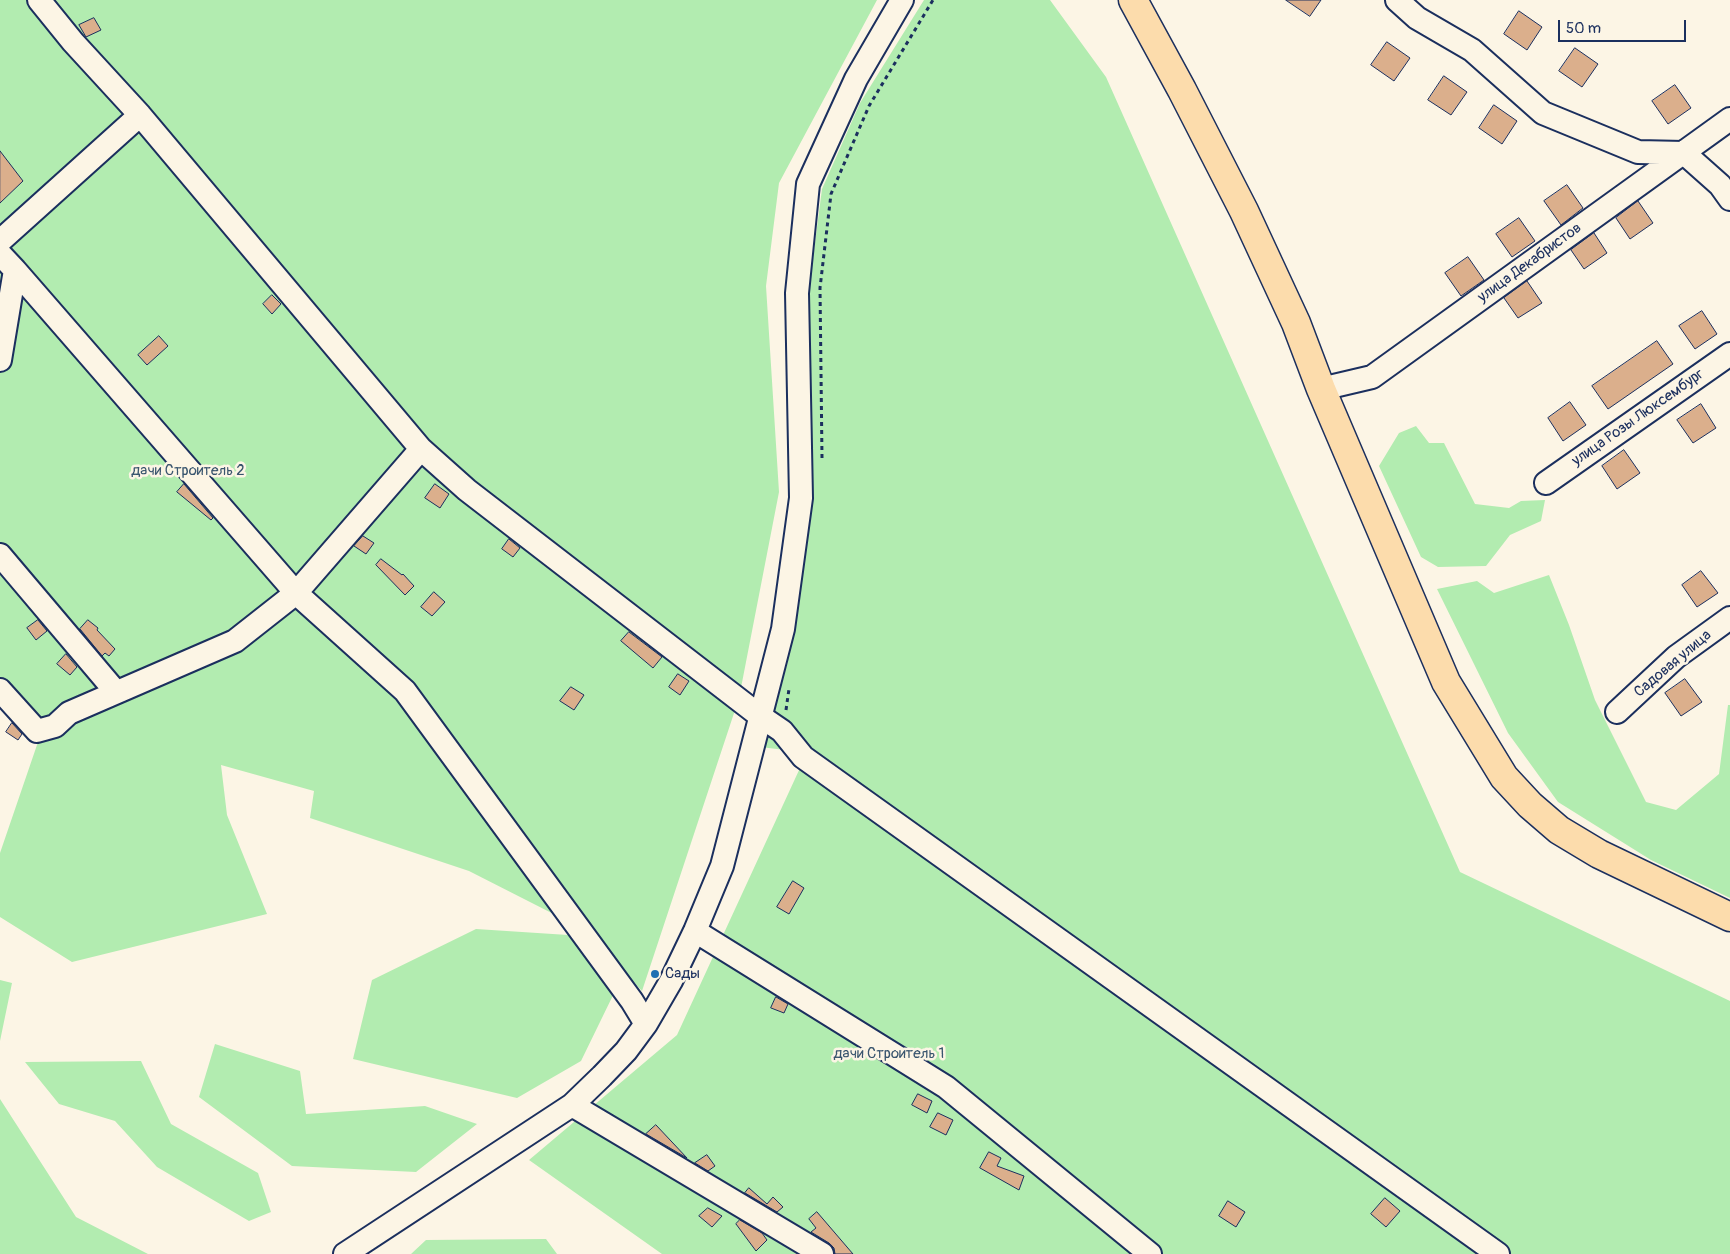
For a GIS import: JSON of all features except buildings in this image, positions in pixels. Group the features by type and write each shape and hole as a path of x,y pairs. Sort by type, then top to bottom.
{"highway":[{"path":"1133,0 1244,210 1296,323 1321,389 1446,682 1504,777 1530,806 1559,830 1599,854 1730,917"}],"street":[{"path":"39,0 73,42 140,115 421,449 467,490 760,716 782,730 804,757 1498,1254"},
{"path":"345,1254 572,1105 626,1051 646,1024 671,981 695,931 722,866 783,629 801,498 796,293 808,184 856,79 902,0"},
{"path":"1397,0 1417,18 1472,50 1543,113 1638,152 1684,153 1720,185 1730,199"},
{"path":"0,241 140,115"},
{"name":"улица Декабристов","path":"1321,389 1372,377 1730,119"},
{"path":"0,360 8,262"},
{"path":"8,262 296,593 405,691 632,1001 646,1024"},
{"name":"улица Розы Люксембург","path":"1546,483 1730,354"},
{"path":"0,690 37,731 55,726 69,713 235,641 296,593 421,449"},
{"path":"0,555 116,692"},
{"name":"Садовая улица","path":"1617,712 1676,657 1730,618"},
{"path":"695,931 946,1087 1150,1254"},
{"path":"572,1105 822,1254"}],"path":[{"path":"822,466 820,288 831,194 869,106 933,0"},
{"path":"782,730 791,682"}],"green space":[{"name":"дачи Строитель 2","path":"0,0 877,0 779,183 766,286 779,492 739,698 642,991 587,931 469,871 310,818 314,791 221,765 227,815 267,914 72,962 0,917 0,853 38,742 0,700"},
{"name":"дачи Строитель 1","path":"924,0 1050,0 1106,77 1460,872 1730,1001 1730,1254 662,1254 529,1160 677,1035 806,755 794,751 760,747 770,711 787,665 813,499 809,289 822,189 860,103"},
{"path":"1416,426 1429,443 1444,443 1475,504 1509,508 1521,501 1545,500 1541,521 1510,535 1486,566 1438,567 1421,557 1379,466 1399,433"},
{"path":"1549,575 1569,625 1595,700 1646,802 1676,810 1719,774 1728,705 1730,705 1730,898 1651,860 1558,802 1508,733 1437,589 1477,581 1494,593"},
{"path":"476,929 568,935 618,985 581,1061 517,1098 353,1059 372,980"},
{"path":"0,980 12,983 0,1041"},
{"path":"215,1044 300,1071 306,1114 425,1106 477,1124 416,1172 292,1166 199,1097"},
{"path":"141,1061 171,1124 258,1173 271,1212 249,1221 157,1167 115,1121 59,1104 25,1062"},
{"path":"0,1099 76,1217 148,1254 0,1254"},
{"path":"546,1239 557,1254 411,1254 426,1240"}],"place":[{"name":"Сады","path":"655,974"}]}
